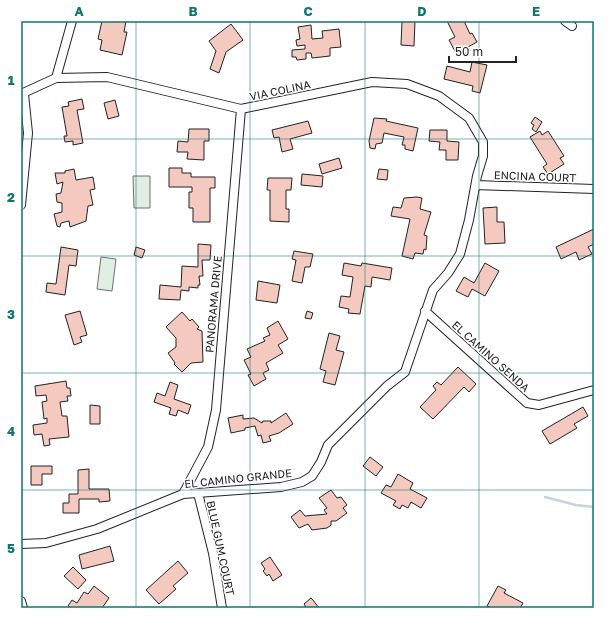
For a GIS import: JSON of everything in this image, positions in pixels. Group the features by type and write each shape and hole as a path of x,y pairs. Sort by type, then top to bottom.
{"street":[{"path":"56,78 72,21"},
{"path":"565,21 572,26"},
{"name":"VIA COLINA","path":"22,94 56,78 107,77 241,109 372,82 407,84 439,96 469,118 482,142 483,156 476,185"},
{"path":"21,205 28,133 22,94"},
{"name":"PANORAMA DRIVE","path":"183,494 208,447 216,410 241,109"},
{"name":"ENCINA COURT","path":"476,185 594,189"},
{"name":"EL CAMINO GRANDE","path":"21,544 46,543 97,529 183,494 281,487 302,482 312,476 321,462 328,445 387,386 405,372 414,350 425,311 433,290 448,273 460,254 476,185"},
{"name":"EL CAMINO SENDA","path":"425,311 527,403 539,405 594,390"},
{"name":"BLUE GUM COURT","path":"198,493 213,553 222,608"},
{"path":"21,601 23,608"}],"green space":[{"path":"133,176 150,176 150,208 134,208"},
{"path":"101,257 116,259 112,291 97,289"}],"building":[{"path":"102,21 126,21 124,32 127,32 122,55 100,50 102,40 98,39"},
{"path":"402,21 415,21 414,46 401,45"},
{"path":"447,21 464,21 470,34 472,33 477,42 468,47 470,51 458,57 449,40 455,37"},
{"path":"231,24 243,40 226,52 219,73 210,69 216,51 209,41"},
{"path":"311,25 312,39 323,38 322,31 339,29 341,47 330,48 330,56 312,58 311,53 306,53 306,59 297,60 296,57 292,57 292,50 305,49 305,45 297,46 296,40 300,39 298,27"},
{"path":"472,62 487,65 480,93 472,91 473,86 444,79 447,66 470,72"},
{"path":"82,99 84,109 77,110 83,143 73,145 73,141 65,142 64,136 67,136 62,107 69,106 68,102"},
{"path":"115,100 119,116 108,119 104,103"},
{"path":"535,117 542,122 536,132 532,129 534,125 531,123"},
{"path":"374,118 387,119 386,121 418,128 413,151 405,149 405,145 402,145 404,137 384,133 382,143 376,144 375,149 370,148 369,141"},
{"path":"308,121 312,133 290,139 293,149 282,152 279,137 274,138 272,130"},
{"path":"189,129 209,129 209,141 204,141 204,160 187,159 188,152 177,152 178,141 188,142"},
{"path":"430,130 447,130 447,141 459,142 458,160 446,160 446,150 439,150 440,142 429,141"},
{"path":"540,131 542,135 548,131 564,156 560,158 564,164 548,174 543,167 547,164 530,137"},
{"path":"339,158 342,168 322,174 319,164"},
{"path":"169,168 182,168 182,173 191,173 191,177 215,177 215,188 210,188 210,222 193,222 193,208 189,208 189,192 192,192 192,187 169,187"},
{"path":"74,169 76,180 93,177 95,189 90,190 93,205 88,206 86,221 70,227 69,221 61,223 60,227 57,226 54,214 62,212 62,203 57,202 56,194 61,193 63,182 57,184 55,173 65,173 65,171"},
{"path":"379,169 388,170 387,180 377,179"},
{"path":"302,174 323,176 322,187 301,185"},
{"path":"268,178 292,178 291,190 286,190 286,209 289,209 289,222 270,221 270,190 267,190"},
{"path":"404,198 422,198 420,209 431,212 424,235 427,236 426,250 424,249 423,254 415,253 413,259 402,256 410,219 391,216 393,207 401,208"},
{"path":"497,207 497,222 504,222 505,243 485,244 483,208"},
{"path":"594,229 594,244 588,247 592,254 579,260 576,252 561,259 556,247"},
{"path":"198,244 211,245 210,260 202,260 203,276 199,276 200,285 198,285 198,288 189,287 189,291 181,290 180,300 159,299 160,285 181,287 182,266 198,267"},
{"path":"61,247 78,250 76,266 69,265 65,295 46,292 47,283 56,284"},
{"path":"136,247 145,250 142,258 134,255"},
{"path":"294,251 313,254 310,267 305,267 302,283 292,281 296,260 292,259"},
{"path":"344,263 361,266 362,263 392,268 390,280 372,277 371,287 365,286 360,314 348,313 349,309 339,307 341,296 350,297 353,277 342,275"},
{"path":"485,263 499,271 485,296 472,289 468,297 456,291 464,277 474,283"},
{"path":"258,281 280,285 277,303 256,300"},
{"path":"80,311 87,335 80,337 82,342 74,345 65,315"},
{"path":"307,311 313,313 311,319 305,318"},
{"path":"182,312 190,321 192,319 199,327 197,329 202,331 203,362 191,363 182,372 174,364 175,363 168,353 176,347 176,338 166,327"},
{"path":"278,321 288,339 278,345 283,353 266,363 269,370 263,373 266,379 254,386 248,375 251,374 244,360 251,357 247,349 265,341 263,338 270,335 267,328"},
{"path":"329,333 340,336 336,350 344,352 335,385 323,382 326,371 320,369"},
{"path":"458,367 476,384 469,392 464,387 433,419 420,407 436,390 433,386 437,382 441,385"},
{"path":"66,381 67,388 70,388 71,396 67,396 68,401 60,402 62,416 67,416 69,437 49,439 50,445 44,446 42,434 34,435 33,425 47,423 47,418 44,419 42,402 47,401 46,395 36,396 35,386"},
{"path":"170,382 178,385 174,399 191,405 188,414 178,410 176,416 169,414 171,408 154,402 157,393 165,396"},
{"path":"90,405 100,406 100,424 90,424"},
{"path":"583,407 588,416 574,424 577,428 550,444 542,431"},
{"path":"286,413 293,424 279,433 269,436 271,441 263,443 261,435 258,436 255,426 231,433 228,418 243,415 243,419 254,418 262,423 263,421 271,421 271,423"},
{"path":"370,457 383,467 376,476 363,466"},
{"path":"31,466 52,466 52,474 42,474 42,485 31,485"},
{"path":"89,469 89,489 109,489 110,501 99,502 99,499 79,499 79,513 63,513 63,503 69,503 69,494 78,494 78,470"},
{"path":"398,474 413,483 410,489 427,498 421,508 411,502 408,508 402,505 400,509 393,505 396,501 381,493 386,485 391,487"},
{"path":"331,490 337,498 341,497 347,505 343,508 347,513 336,521 331,521 331,525 327,528 312,530 308,524 299,528 291,517 300,510 305,516 327,514 324,510 327,508 319,498"},
{"path":"110,546 114,561 82,569 79,555"},
{"path":"270,557 282,575 273,581 269,574 267,576 263,571 265,569 261,563"},
{"path":"178,561 188,573 173,586 176,589 159,604 146,590"},
{"path":"73,567 86,580 78,589 64,576"},
{"path":"94,586 109,598 102,608 71,608 68,606 72,600 77,603 84,592 88,594"},
{"path":"498,586 506,590 504,593 523,603 520,608 492,608 487,606"},
{"path":"311,598 319,608 304,608 306,607 304,604"}],"waterway":[{"path":"545,497 576,505 594,507"}]}
